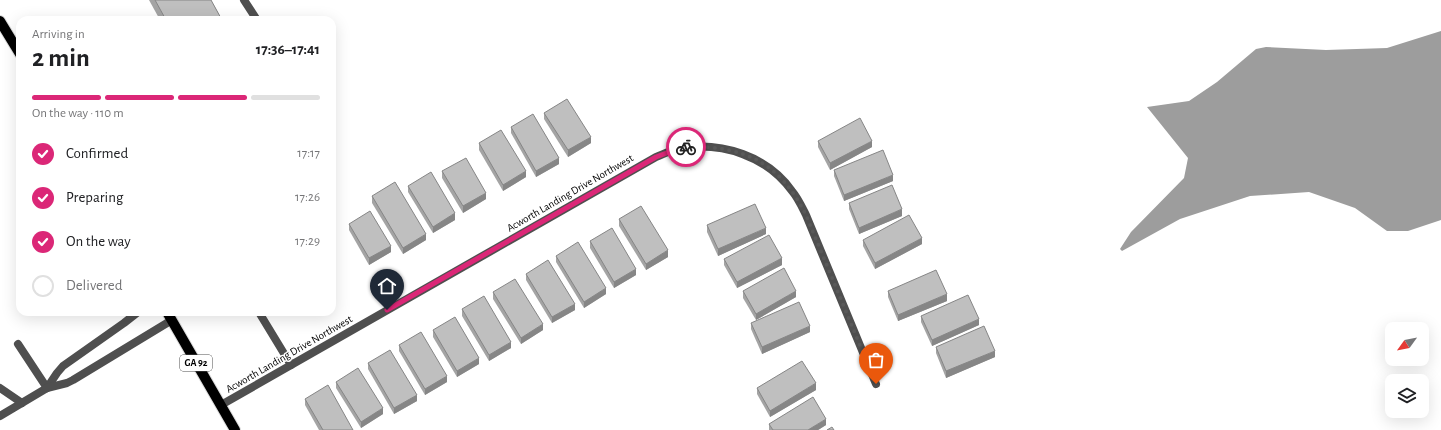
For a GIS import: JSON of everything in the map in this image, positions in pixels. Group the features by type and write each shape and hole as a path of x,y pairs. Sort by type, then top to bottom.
{"main road":[{"path":"0,21 16,47"},
{"name":"GA 92","path":"169,316 235,430"}],"street":[{"path":"244,0 254,16"},
{"name":"Acworth Landing Drive Northwest","path":"221,405 656,157 680,148 710,147 736,152 760,161 783,180 792,191 806,215 876,384"},
{"path":"47,388 63,366 133,316"},
{"path":"0,416 47,388 73,380 169,316"},
{"path":"261,316 291,365"},
{"path":"18,344 47,388"},
{"path":"0,388 22,403"}],"shaded area":[{"path":"1441,31 1441,220 1408,231 1387,231 1355,208 1309,192 1250,196 1180,219 1122,251 1120,249 1131,232 1184,178 1188,158 1147,107 1189,101 1217,82 1256,49 1266,47 1326,50 1387,48"}],"building":[{"path":"155,0 211,0 220,16 164,16"},
{"path":"567,99 591,137 568,150 544,113"},
{"path":"533,114 559,158 536,171 511,127"},
{"path":"860,118 872,141 830,163 818,141"},
{"path":"501,130 526,171 503,185 479,143"},
{"path":"883,150 893,175 844,195 834,170"},
{"path":"466,158 486,193 463,206 442,171"},
{"path":"431,172 455,213 433,227 408,186"},
{"path":"395,182 426,234 403,248 372,196"},
{"path":"892,185 902,209 859,228 849,203"},
{"path":"755,204 766,228 718,249 707,225"},
{"path":"641,206 668,250 646,264 619,219"},
{"path":"370,211 391,246 369,258 349,224"},
{"path":"909,215 922,238 875,263 863,240"},
{"path":"612,228 636,269 614,282 590,241"},
{"path":"769,235 782,258 737,282 724,259"},
{"path":"578,242 606,288 584,302 556,256"},
{"path":"548,260 575,304 552,317 526,274"},
{"path":"784,268 796,291 756,314 743,291"},
{"path":"936,270 947,294 898,315 888,291"},
{"path":"515,279 543,324 521,338 493,292"},
{"path":"968,295 979,319 932,340 921,316"},
{"path":"484,296 511,342 489,355 462,309"},
{"path":"799,302 810,326 762,347 751,323"},
{"path":"455,317 479,358 457,371 433,330"},
{"path":"984,326 995,351 946,371 936,347"},
{"path":"421,332 447,376 425,389 399,345"},
{"path":"390,350 417,395 394,408 368,363"},
{"path":"802,361 816,383 770,411 757,388"},
{"path":"358,368 383,408 361,422 336,382"},
{"path":"328,385 353,430 323,430 305,399"},
{"path":"813,397 826,419 808,430 773,430 769,424"},
{"path":"832,427 834,430 827,430"}],"way so far":[{"path":"686,147 723,148 760,161 783,180 792,191 806,215 876,384"}],"route":[{"path":"387,310 656,157 686,147"}]}
